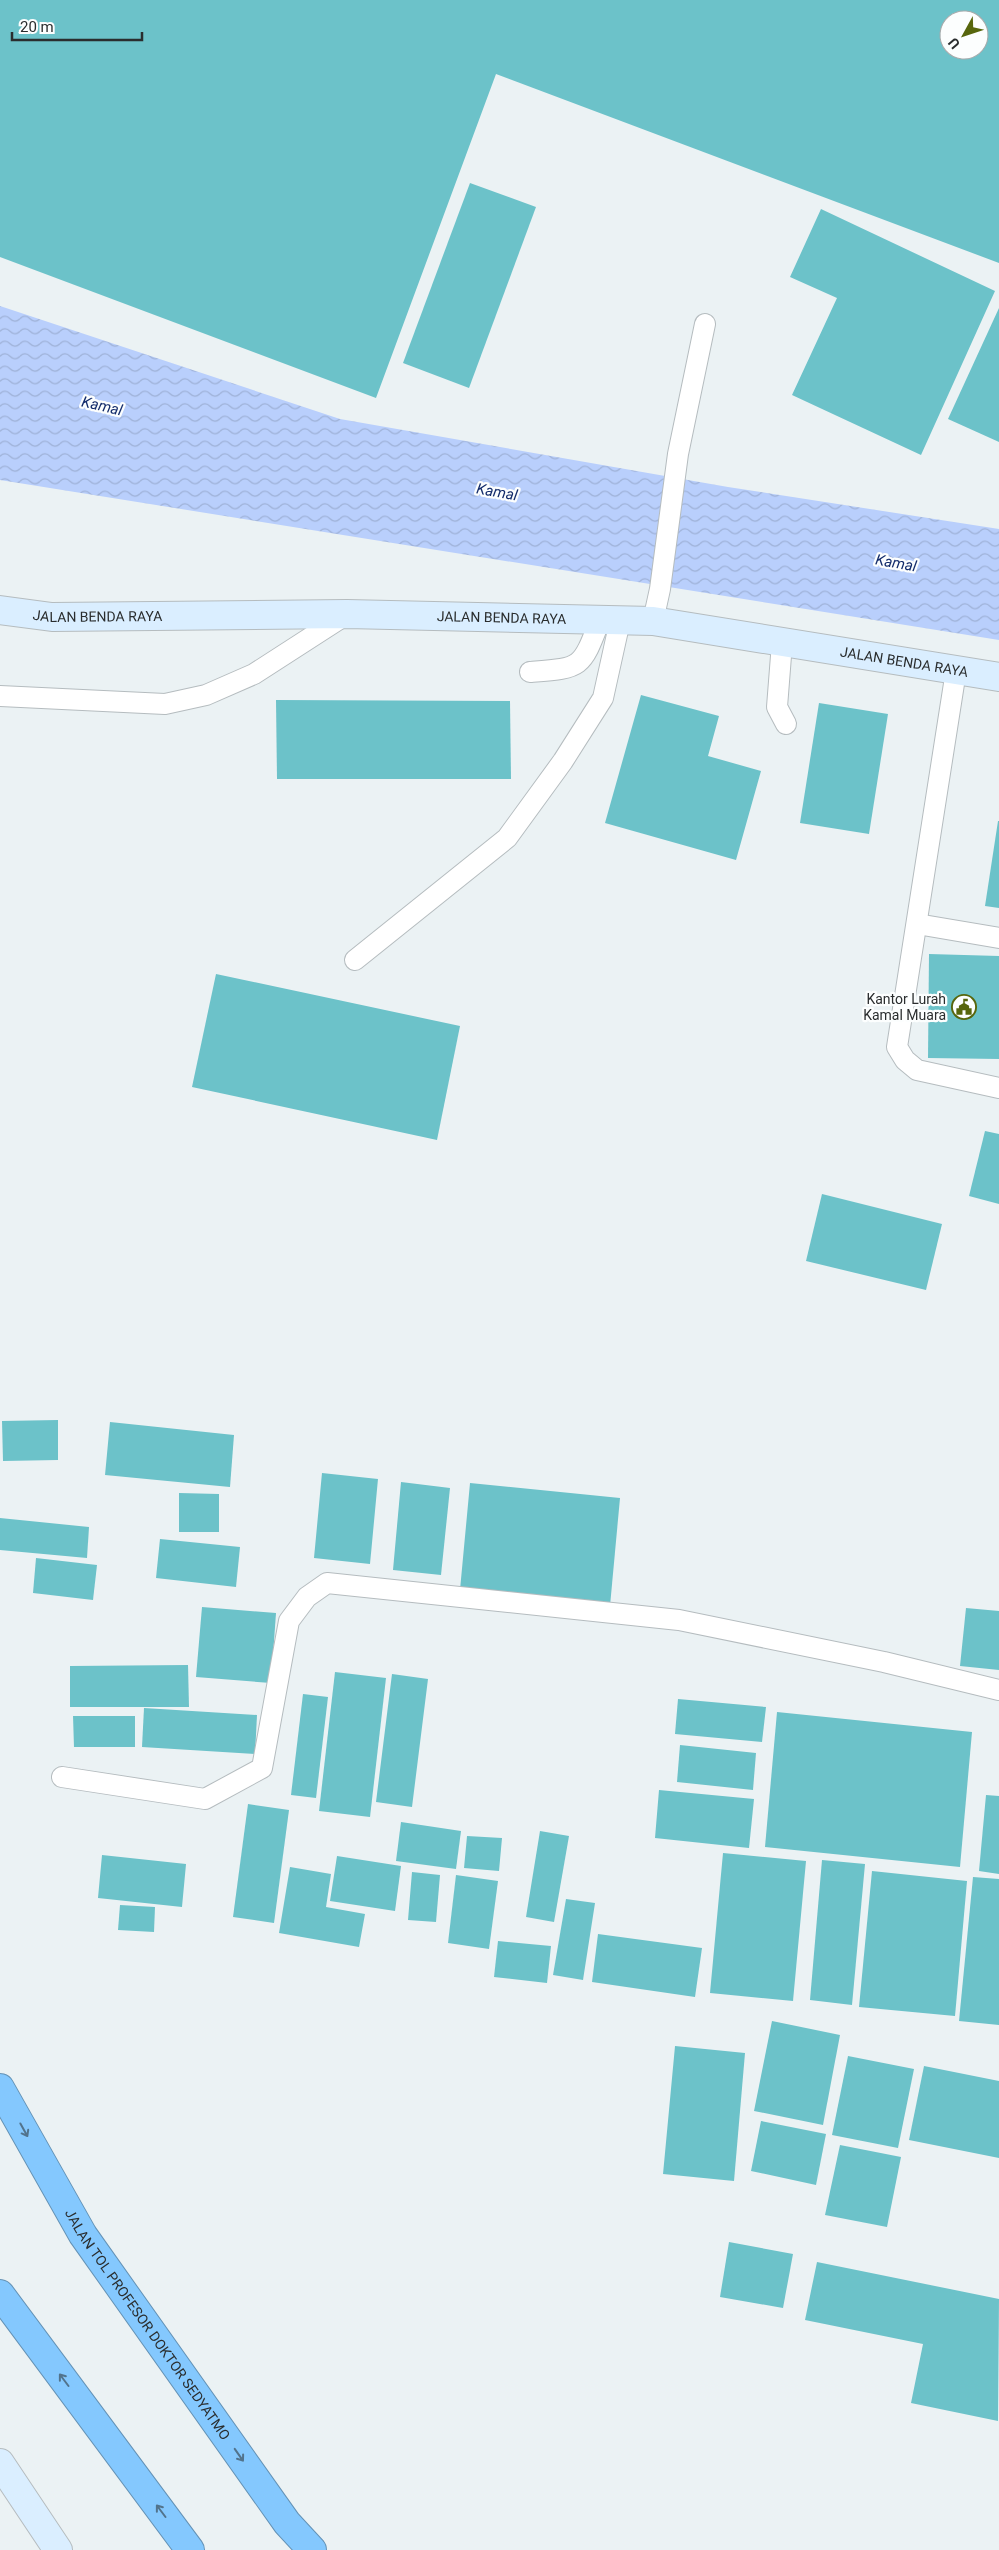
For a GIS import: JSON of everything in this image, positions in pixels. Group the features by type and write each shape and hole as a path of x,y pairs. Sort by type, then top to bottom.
{"highway":[{"name":"JALAN TOL PROFESOR DOKTOR SEDYATMO","path":"0,2088 83,2235 287,2523 312,2550"},
{"path":"0,2294 190,2550"}],"main road":[{"name":"JALAN BENDA RAYA","path":"0,610 52,617 347,614 653,621 999,677"},
{"path":"0,2463 58,2550"}],"lane":[{"path":"653,621 660,589 678,454 705,324"},
{"path":"0,696 165,704 182,701 206,695 254,674 347,614"},
{"path":"530,672 562,670 579,664 610,620"},
{"path":"354,960 507,838 563,762 602,698 610,620"},
{"path":"782,642 777,707 786,724"},
{"path":"956,671 897,1047 905,1060 917,1070 999,1088"},
{"path":"917,924 999,938"},
{"path":"62,1778 205,1799 262,1768 289,1621 307,1597 328,1583 680,1620 884,1662 999,1690"}],"water":[{"name":"Kamal","path":"0,306 340,419 728,487 999,529 999,640 0,480"}],"building":[{"path":"0,0 999,0 999,263 496,74 376,398 0,257"},
{"path":"470,183 536,207 469,388 403,363"},
{"path":"821,209 995,291 921,455 792,395 837,298 790,277"},
{"path":"999,308 999,442 948,419"},
{"path":"641,695 719,716 708,756 761,771 736,860 605,823"},
{"path":"276,700 510,701 511,779 277,779"},
{"path":"819,703 888,714 869,834 800,823"},
{"path":"999,821 999,908 985,906"},
{"name":"Kantor Lurah Kamal Muara","path":"929,954 999,956 999,1059 928,1058"},
{"path":"216,974 460,1026 437,1140 192,1087"},
{"path":"985,1131 999,1134 999,1204 969,1196"},
{"path":"822,1194 942,1224 926,1290 806,1261"},
{"path":"58,1420 58,1460 3,1461 2,1421"},
{"path":"110,1422 234,1435 230,1487 105,1475"},
{"path":"322,1473 378,1479 370,1564 314,1558"},
{"path":"401,1482 450,1488 441,1575 393,1570"},
{"path":"470,1483 620,1498 610,1606 460,1590"},
{"path":"179,1493 219,1494 219,1532 179,1532"},
{"path":"0,1518 89,1527 87,1558 0,1550"},
{"path":"160,1539 240,1547 236,1587 156,1578"},
{"path":"36,1558 97,1565 93,1600 33,1593"},
{"path":"202,1607 276,1613 271,1683 196,1677"},
{"path":"966,1608 999,1611 999,1670 960,1666"},
{"path":"188,1665 189,1707 70,1707 70,1666"},
{"path":"335,1672 386,1678 370,1817 319,1811"},
{"path":"392,1674 428,1679 412,1807 376,1802"},
{"path":"303,1694 328,1697 316,1798 291,1795"},
{"path":"678,1699 766,1707 762,1742 675,1734"},
{"path":"144,1708 257,1715 255,1754 142,1747"},
{"path":"777,1712 972,1732 960,1867 765,1847"},
{"path":"73,1716 135,1716 135,1747 74,1747"},
{"path":"680,1745 756,1753 753,1790 677,1782"},
{"path":"659,1790 754,1799 749,1848 655,1838"},
{"path":"986,1795 999,1796 999,1874 979,1871"},
{"path":"248,1804 289,1810 274,1923 233,1917"},
{"path":"401,1822 461,1831 456,1869 396,1861"},
{"path":"540,1831 569,1836 554,1922 526,1917"},
{"path":"467,1836 502,1838 499,1871 464,1868"},
{"path":"723,1853 806,1861 793,2001 710,1993"},
{"path":"102,1855 186,1864 182,1907 98,1898"},
{"path":"337,1856 401,1866 395,1911 330,1901"},
{"path":"822,1860 865,1864 852,2005 810,2000"},
{"path":"290,1867 331,1874 326,1907 365,1914 359,1947 279,1933"},
{"path":"872,1871 967,1881 955,2016 859,2007"},
{"path":"412,1872 440,1875 436,1922 408,1920"},
{"path":"456,1875 498,1881 489,1949 448,1943"},
{"path":"973,1877 999,1879 999,2025 959,2021"},
{"path":"566,1899 595,1903 583,1980 553,1975"},
{"path":"120,1905 155,1907 154,1932 118,1930"},
{"path":"598,1934 702,1948 695,1997 592,1982"},
{"path":"498,1941 551,1946 547,1983 494,1977"},
{"path":"772,2021 840,2035 823,2125 754,2111"},
{"path":"675,2046 745,2053 734,2181 663,2174"},
{"path":"848,2056 914,2069 898,2148 832,2135"},
{"path":"924,2066 999,2081 999,2158 909,2140"},
{"path":"761,2121 826,2134 816,2185 751,2171"},
{"path":"840,2145 901,2157 887,2227 825,2215"},
{"path":"729,2242 793,2254 783,2308 720,2297"},
{"path":"817,2262 999,2299 998,2421 911,2403 923,2344 805,2320"}],"place":[{"name":"Kantor Lurah Kamal Muara","path":"964,1007"}]}
